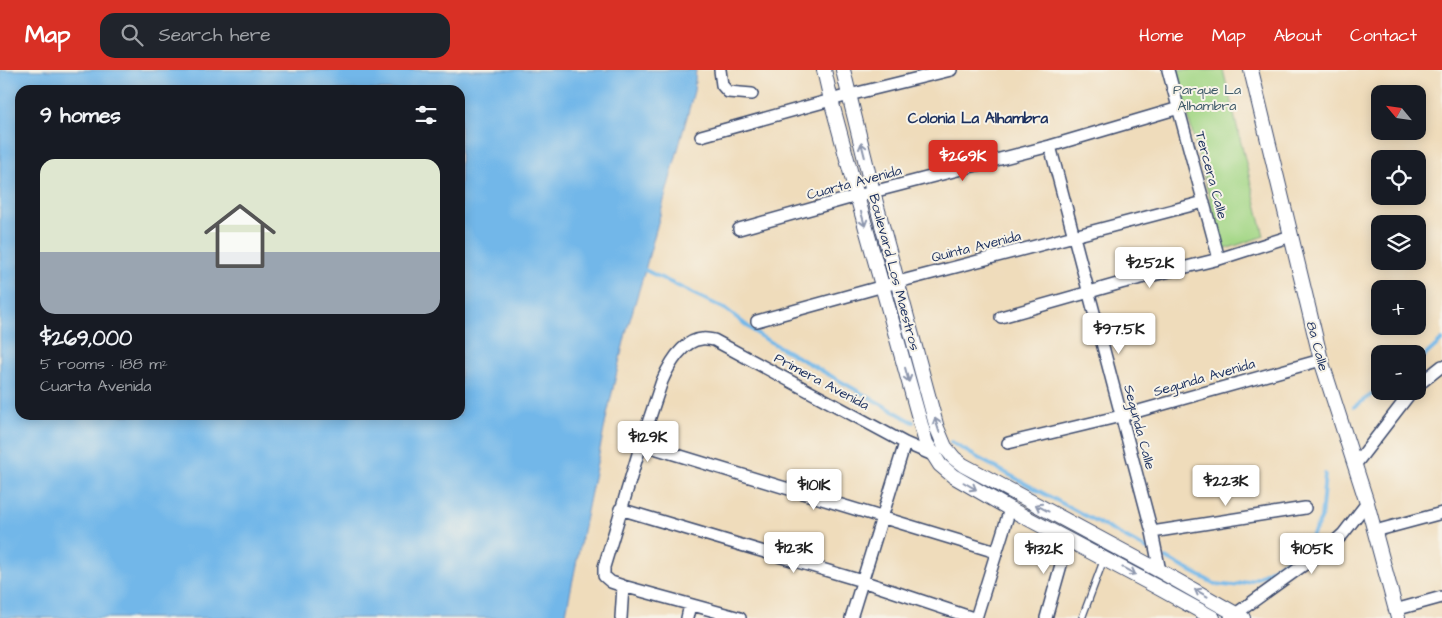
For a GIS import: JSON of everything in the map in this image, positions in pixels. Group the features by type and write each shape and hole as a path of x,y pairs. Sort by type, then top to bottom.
{"street":[{"path":"720,70 722,85 728,92 752,94"},
{"name":"Boulevard Los Maestros","path":"824,70 926,443 940,465 953,476 1010,509 1213,618"},
{"name":"Boulevard Los Maestros","path":"843,70 873,192 937,428 945,447 963,465 1160,570 1236,616"},
{"path":"701,136 849,95 950,70"},
{"name":"Tercera Calle","path":"1168,70 1219,259"},
{"name":"8a Calle","path":"1251,70 1321,360 1367,503 1396,614"},
{"name":"Cuarta Avenida","path":"739,229 1050,146 1179,108"},
{"name":"Segunda Calle","path":"1050,146 1152,532 1160,570"},
{"name":"Quinta Avenida","path":"758,321 883,286 1204,202"},
{"path":"1001,317 1089,292 1219,259 1291,236"},
{"name":"Primera Avenida","path":"641,444 667,370 683,348 693,341 702,338 714,340 905,443 933,455"},
{"name":"Segunda Avenida","path":"1008,443 1121,416 1321,360"},
{"path":"1426,379 1442,366"},
{"path":"1355,465 1405,400"},
{"path":"851,618 905,443"},
{"path":"740,618 623,586 611,582 604,576 604,567 620,509 641,444 996,552"},
{"path":"933,455 945,447"},
{"path":"1236,616 1344,534 1367,503"},
{"path":"1152,532 1305,508"},
{"path":"620,509 862,581 974,618 1010,509"},
{"path":"1375,532 1442,513"},
{"path":"1046,618 1068,540"},
{"path":"621,618 623,586"},
{"path":"1396,614 1442,597"},
{"path":"687,618 690,605"}],"lane":[{"path":"1082,618 1104,558"}],"green space":[{"name":"Parque La Alhambra","path":"1176,70 1223,70 1264,236 1223,250"}],"water":[{"path":"0,70 696,70 694,91 626,333 565,618 0,618"}],"waterway":[{"path":"645,270 727,310 760,336 913,422"},
{"path":"1426,355 1442,340"},
{"path":"1354,407 1371,395"},
{"path":"951,442 1147,549"},
{"path":"1166,558 1215,584 1233,586 1257,578 1301,551 1312,536 1321,519 1325,474"}],"district":[{"name":"Colonia La Alhambra","path":"978,118"}]}
